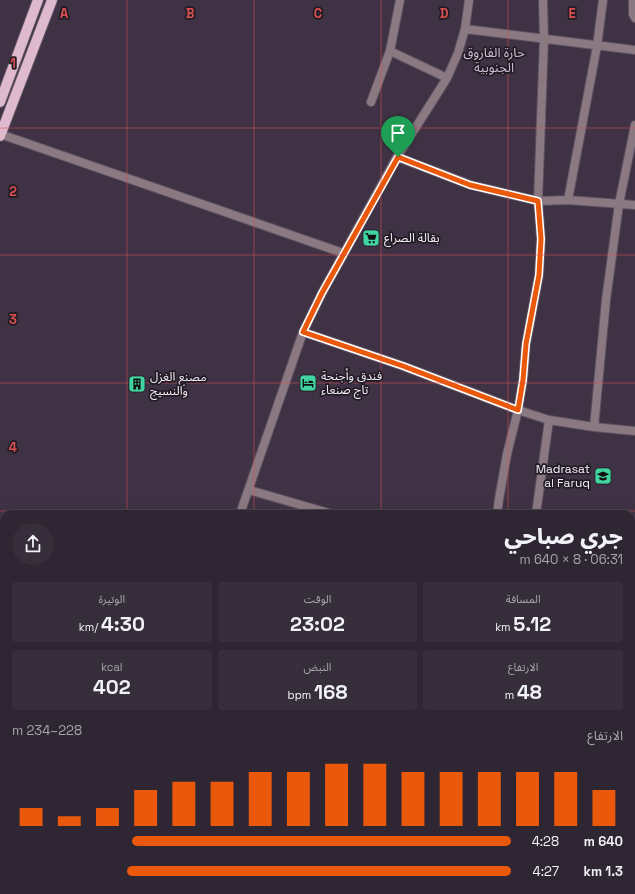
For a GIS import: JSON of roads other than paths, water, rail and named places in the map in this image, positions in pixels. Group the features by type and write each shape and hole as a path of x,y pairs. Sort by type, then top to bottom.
{"main road":[{"path":"0,102 38,0"},
{"path":"0,135 52,0"}],"street":[{"path":"371,102 390,51 400,0"},
{"path":"242,510 303,332 343,254 398,157 447,78 458,54 465,29 469,0"},
{"path":"498,510 507,454 518,410 523,380 526,344 539,275 541,239 538,201 544,39 543,0"},
{"path":"568,200 597,46 603,0"},
{"path":"633,0 633,14 635,18"},
{"path":"465,29 635,50"},
{"path":"390,51 447,78"},
{"path":"594,428 606,300 619,204 635,125"},
{"path":"0,135 343,254"},
{"path":"398,157 470,185 538,201 568,200 635,205"},
{"path":"303,332 403,366 518,410 549,420 594,428 635,430"},
{"path":"537,510 549,420"},
{"path":"249,490 318,510"}],"place":[{"name":"بقالة الصراع","path":"371,238"},
{"name":"فندق وأجنحة تاج صنعاء","path":"308,383"},
{"name":"مصنع الغزل والنسيج","path":"137,384"},
{"name":"Madrasat al Faruq","path":"603,476"}],"district":[{"name":"حارة الفاروق الجنوبية","path":"494,60"}]}
